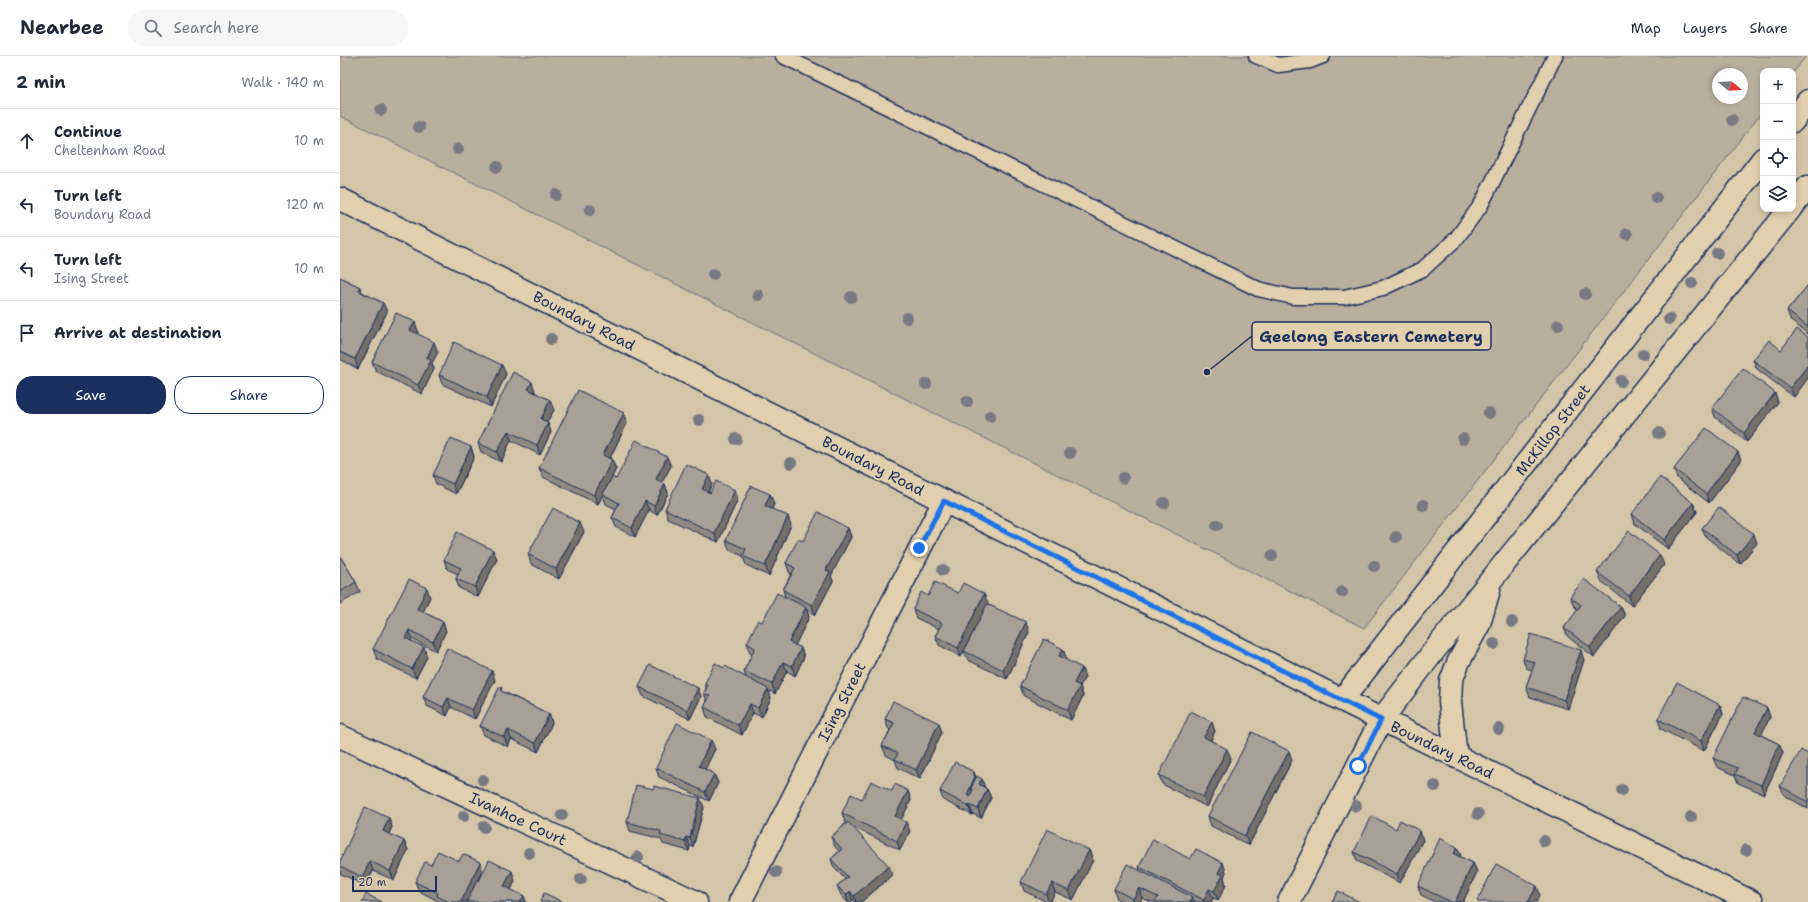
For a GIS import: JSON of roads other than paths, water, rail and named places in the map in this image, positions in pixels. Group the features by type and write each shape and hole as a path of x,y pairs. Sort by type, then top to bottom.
{"street":[{"path":"1796,117 1808,101"},
{"name":"McKillop Street","path":"1342,700 1760,163"},
{"path":"1796,202 1808,187"},
{"name":"Boundary Road","path":"340,199 1739,899"},
{"path":"1289,902 1381,720 1437,647 1493,580 1788,212"},
{"name":"Ising Street","path":"740,902 944,501"},
{"path":"1456,757 1450,702 1451,681 1458,663 1479,624 1493,580"},
{"name":"Ivanhoe Court","path":"340,736 696,902"}],"lane":[{"path":"783,56 1258,289 1293,297 1344,297 1383,288 1423,269 1456,239 1481,205 1555,56"},
{"path":"1256,56 1278,65 1310,61 1323,56"}],"place":[{"name":"Geelong Eastern Cemetery","path":"1207,372"}]}
